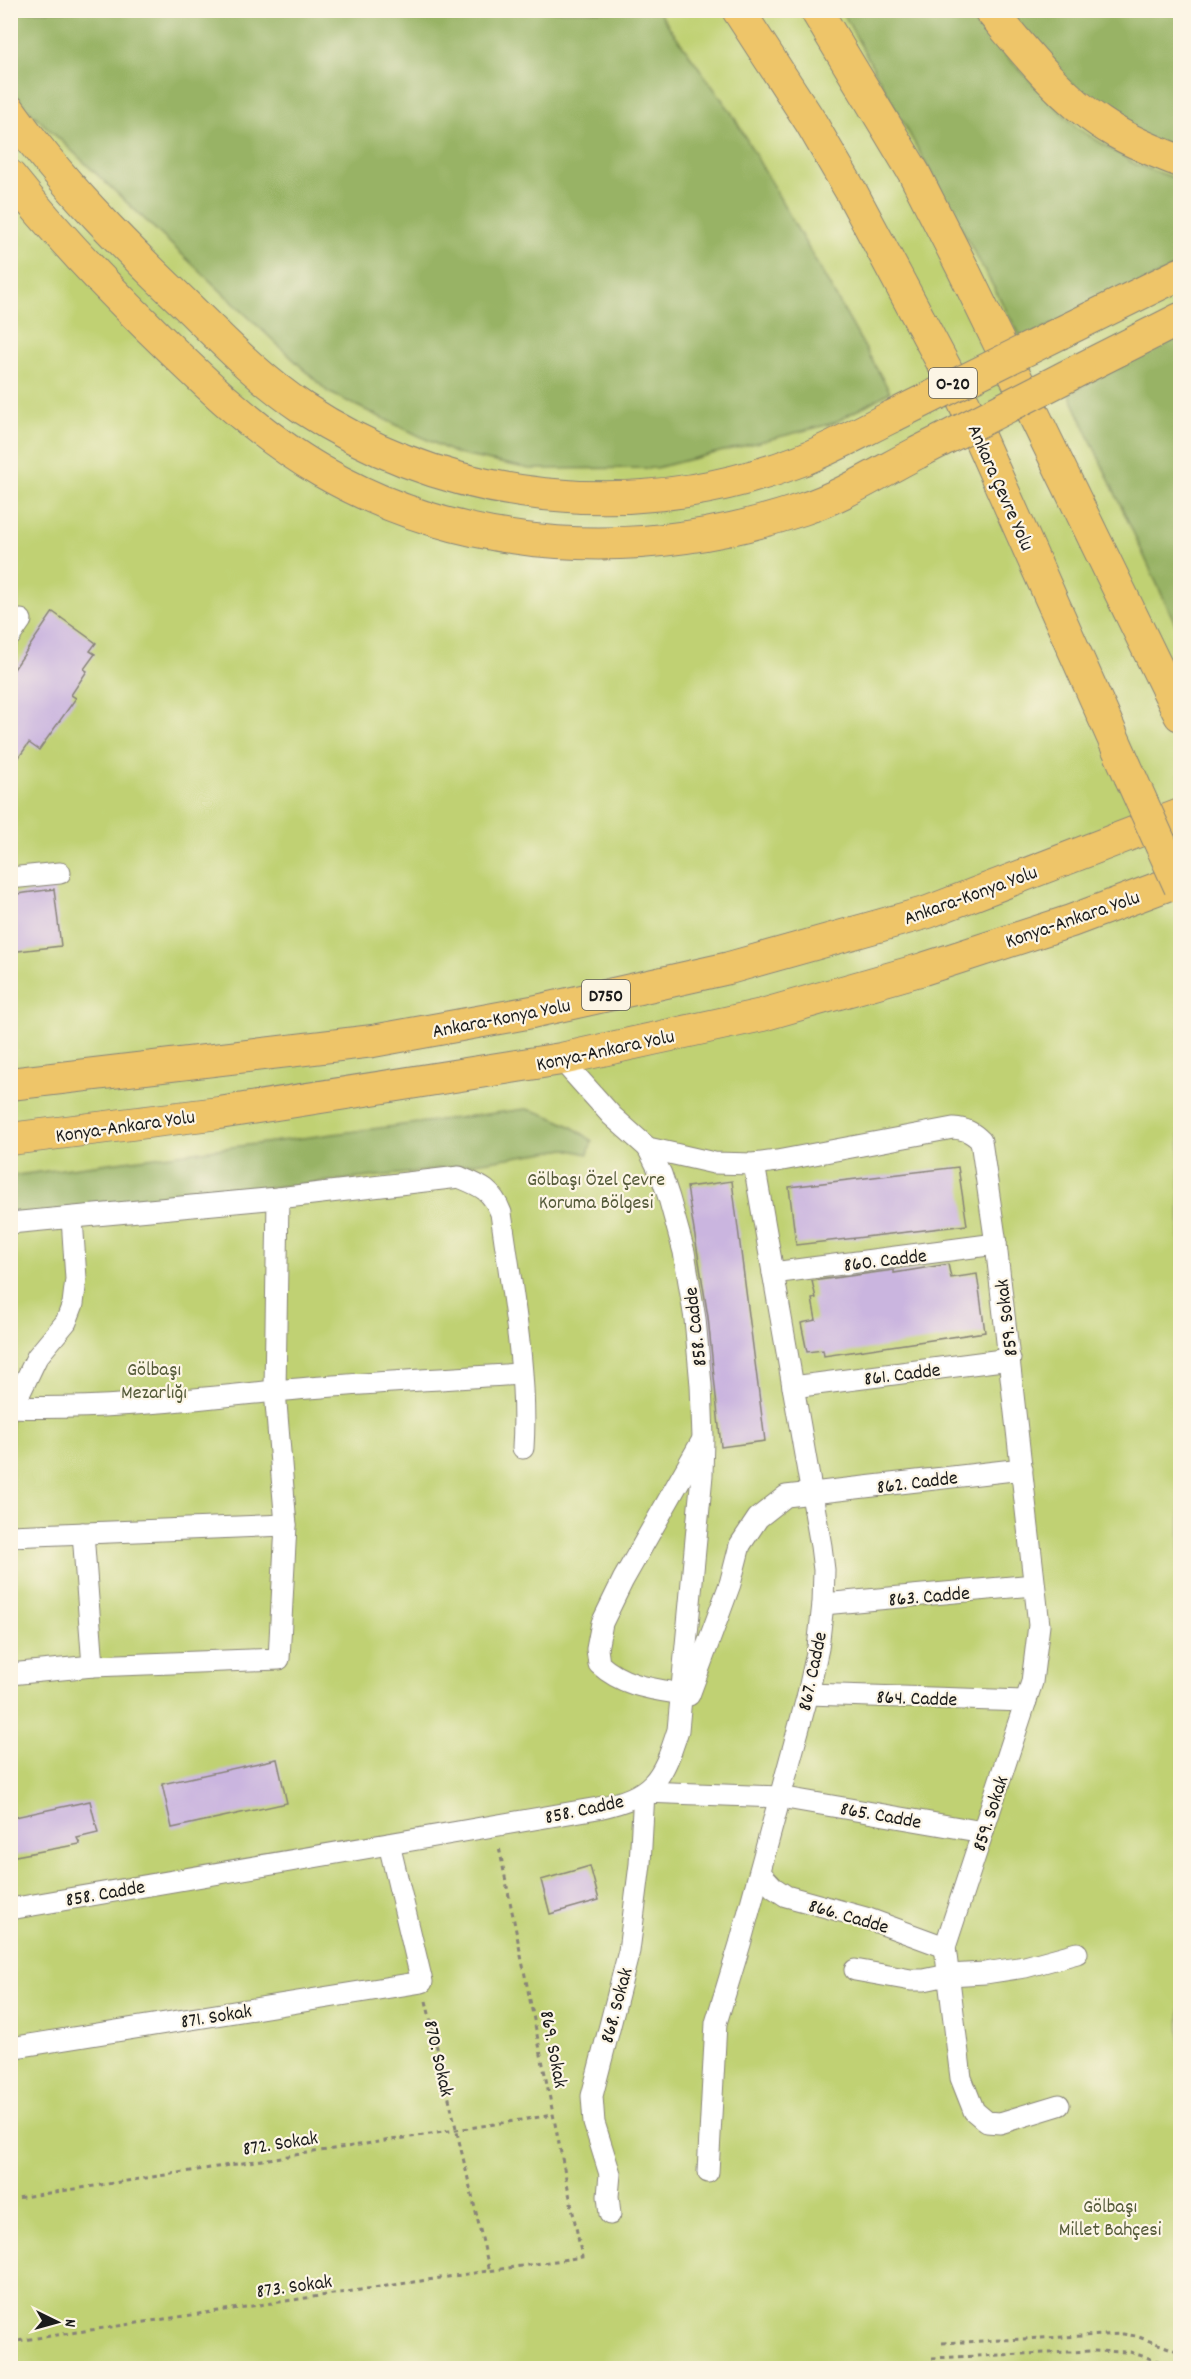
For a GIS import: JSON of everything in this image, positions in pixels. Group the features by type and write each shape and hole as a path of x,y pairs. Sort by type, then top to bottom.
{"highway":[{"path":"718,10 748,50 810,121"},
{"name":"Ankara Çevre Yolu","path":"738,10 810,121 852,193 964,404 1180,887"},
{"path":"816,10 924,192 1180,715"},
{"path":"990,10 1043,72 1076,104 1101,123 1142,147 1180,161"},
{"path":"10,111 30,139 82,198 161,281 244,362 302,407 373,448 436,473 482,485 537,495 587,498 654,496 724,484 799,461 1180,274"},
{"path":"10,176 43,218 129,309 214,393 320,471 425,518 473,531 530,541 572,545 690,536 741,528 806,509 1180,319"},
{"name":"Ankara-Konya Yolu","path":"10,1084 373,1041 532,1012 729,968 928,912 1180,815"},
{"name":"Konya-Ankara Yolu","path":"10,1139 219,1113 561,1059 762,1015 923,969 1071,921 1180,880"}],"street":[{"path":"10,878 60,873"},
{"name":"859. Sokak","path":"561,1059 612,1116 648,1148 714,1163 754,1164 953,1128 964,1128 981,1141 1010,1359 1038,1642 1032,1682 945,1947"},
{"name":"858. Cadde","path":"10,1909 598,1808 625,1802 644,1792 656,1781 669,1759 680,1719 703,1438 695,1319 684,1252 664,1182 648,1148"},
{"name":"867. Cadde","path":"708,2172 716,2023 760,1873 808,1694 818,1648 823,1604 824,1570 754,1164"},
{"path":"10,1223 278,1198 459,1177 484,1189 495,1198 501,1213 521,1374 525,1428 523,1448"},
{"path":"10,1674 93,1666 279,1659 286,1525 275,1391 278,1198"},
{"path":"72,1218 76,1279 70,1313 66,1322 37,1357 12,1407 140,1405 275,1391 521,1374"},
{"name":"860. Cadde","path":"773,1273 996,1244"},
{"name":"861. Cadde","path":"793,1387 1010,1359"},
{"path":"682,1694 643,1687 619,1679 599,1664 597,1649 602,1623 623,1580 703,1438"},
{"name":"862. Cadde","path":"680,1719 730,1584 740,1545 758,1518 786,1496 1022,1469"},
{"path":"10,1536 286,1525"},
{"path":"83,1533 93,1666"},
{"name":"863. Cadde","path":"823,1604 1034,1585"},
{"name":"864. Cadde","path":"808,1694 1026,1701"},
{"path":"644,1792 780,1797"},
{"name":"868. Sokak","path":"610,2214 608,2196 610,2174 594,2123 592,2096 629,1951 640,1864 644,1792"},
{"name":"865. Cadde","path":"780,1797 983,1832"},
{"path":"389,1844 422,1982"},
{"name":"866. Cadde","path":"760,1873 774,1888 786,1896 866,1918 945,1947"},
{"path":"945,1947 961,2078 977,2116 987,2122 1000,2123 1059,2105"},
{"path":"855,1970 911,1980 930,1979 1025,1967 1077,1953"},
{"name":"871. Sokak","path":"10,2048 422,1982"}],"path":[{"name":"869. Sokak","path":"499,1846 582,2257"},
{"name":"870. Sokak","path":"422,1982 490,2272"},
{"name":"872. Sokak","path":"10,2199 554,2115"},
{"name":"873. Sokak","path":"10,2342 582,2257"},
{"path":"942,2343 1123,2334 1136,2336 1180,2352"},
{"path":"932,2358 1092,2350 1130,2352 1179,2368"}],"green space":[{"path":"10,11 658,11 731,112 890,392 834,423 656,468 530,469 457,454 328,392 17,99 11,77"},
{"name":"Gölbaşı Özel Çevre Koruma Bölgesi","path":"11,11 1180,11 1180,2368 11,2368"},
{"path":"842,11 962,11 1077,128 1135,164 1180,180 1180,265 1022,339"},
{"path":"990,11 1180,11 1180,161 1142,147"},
{"path":"1180,335 1180,634 1069,393"},
{"path":"526,1109 560,1121 592,1141 588,1154 566,1149 417,1172 171,1198 11,1219 10,1176"}],"building":[{"path":"53,612 96,643 90,651 95,654 84,669 87,671 71,695 76,698 39,750 29,743 10,770 10,675"},
{"path":"54,889 61,946 10,952 10,895"},
{"path":"958,1167 967,1225 796,1245 789,1187"},
{"path":"732,1181 765,1441 721,1447 708,1317 687,1187"},
{"path":"948,1264 951,1278 977,1274 985,1332 824,1356 823,1350 807,1352 801,1323 816,1320 812,1299 816,1298 812,1281 894,1270 894,1273"},
{"path":"277,1759 287,1803 172,1828 162,1784"},
{"path":"90,1801 98,1833 77,1838 80,1844 10,1857 10,1818"},
{"path":"590,1866 599,1900 550,1914 541,1880"}],"park label":[{"name":"Gölbaşı Mezarlığı","path":"154,1380"},
{"name":"Gölbaşı Millet Bahçesi","path":"1110,2216"}]}
